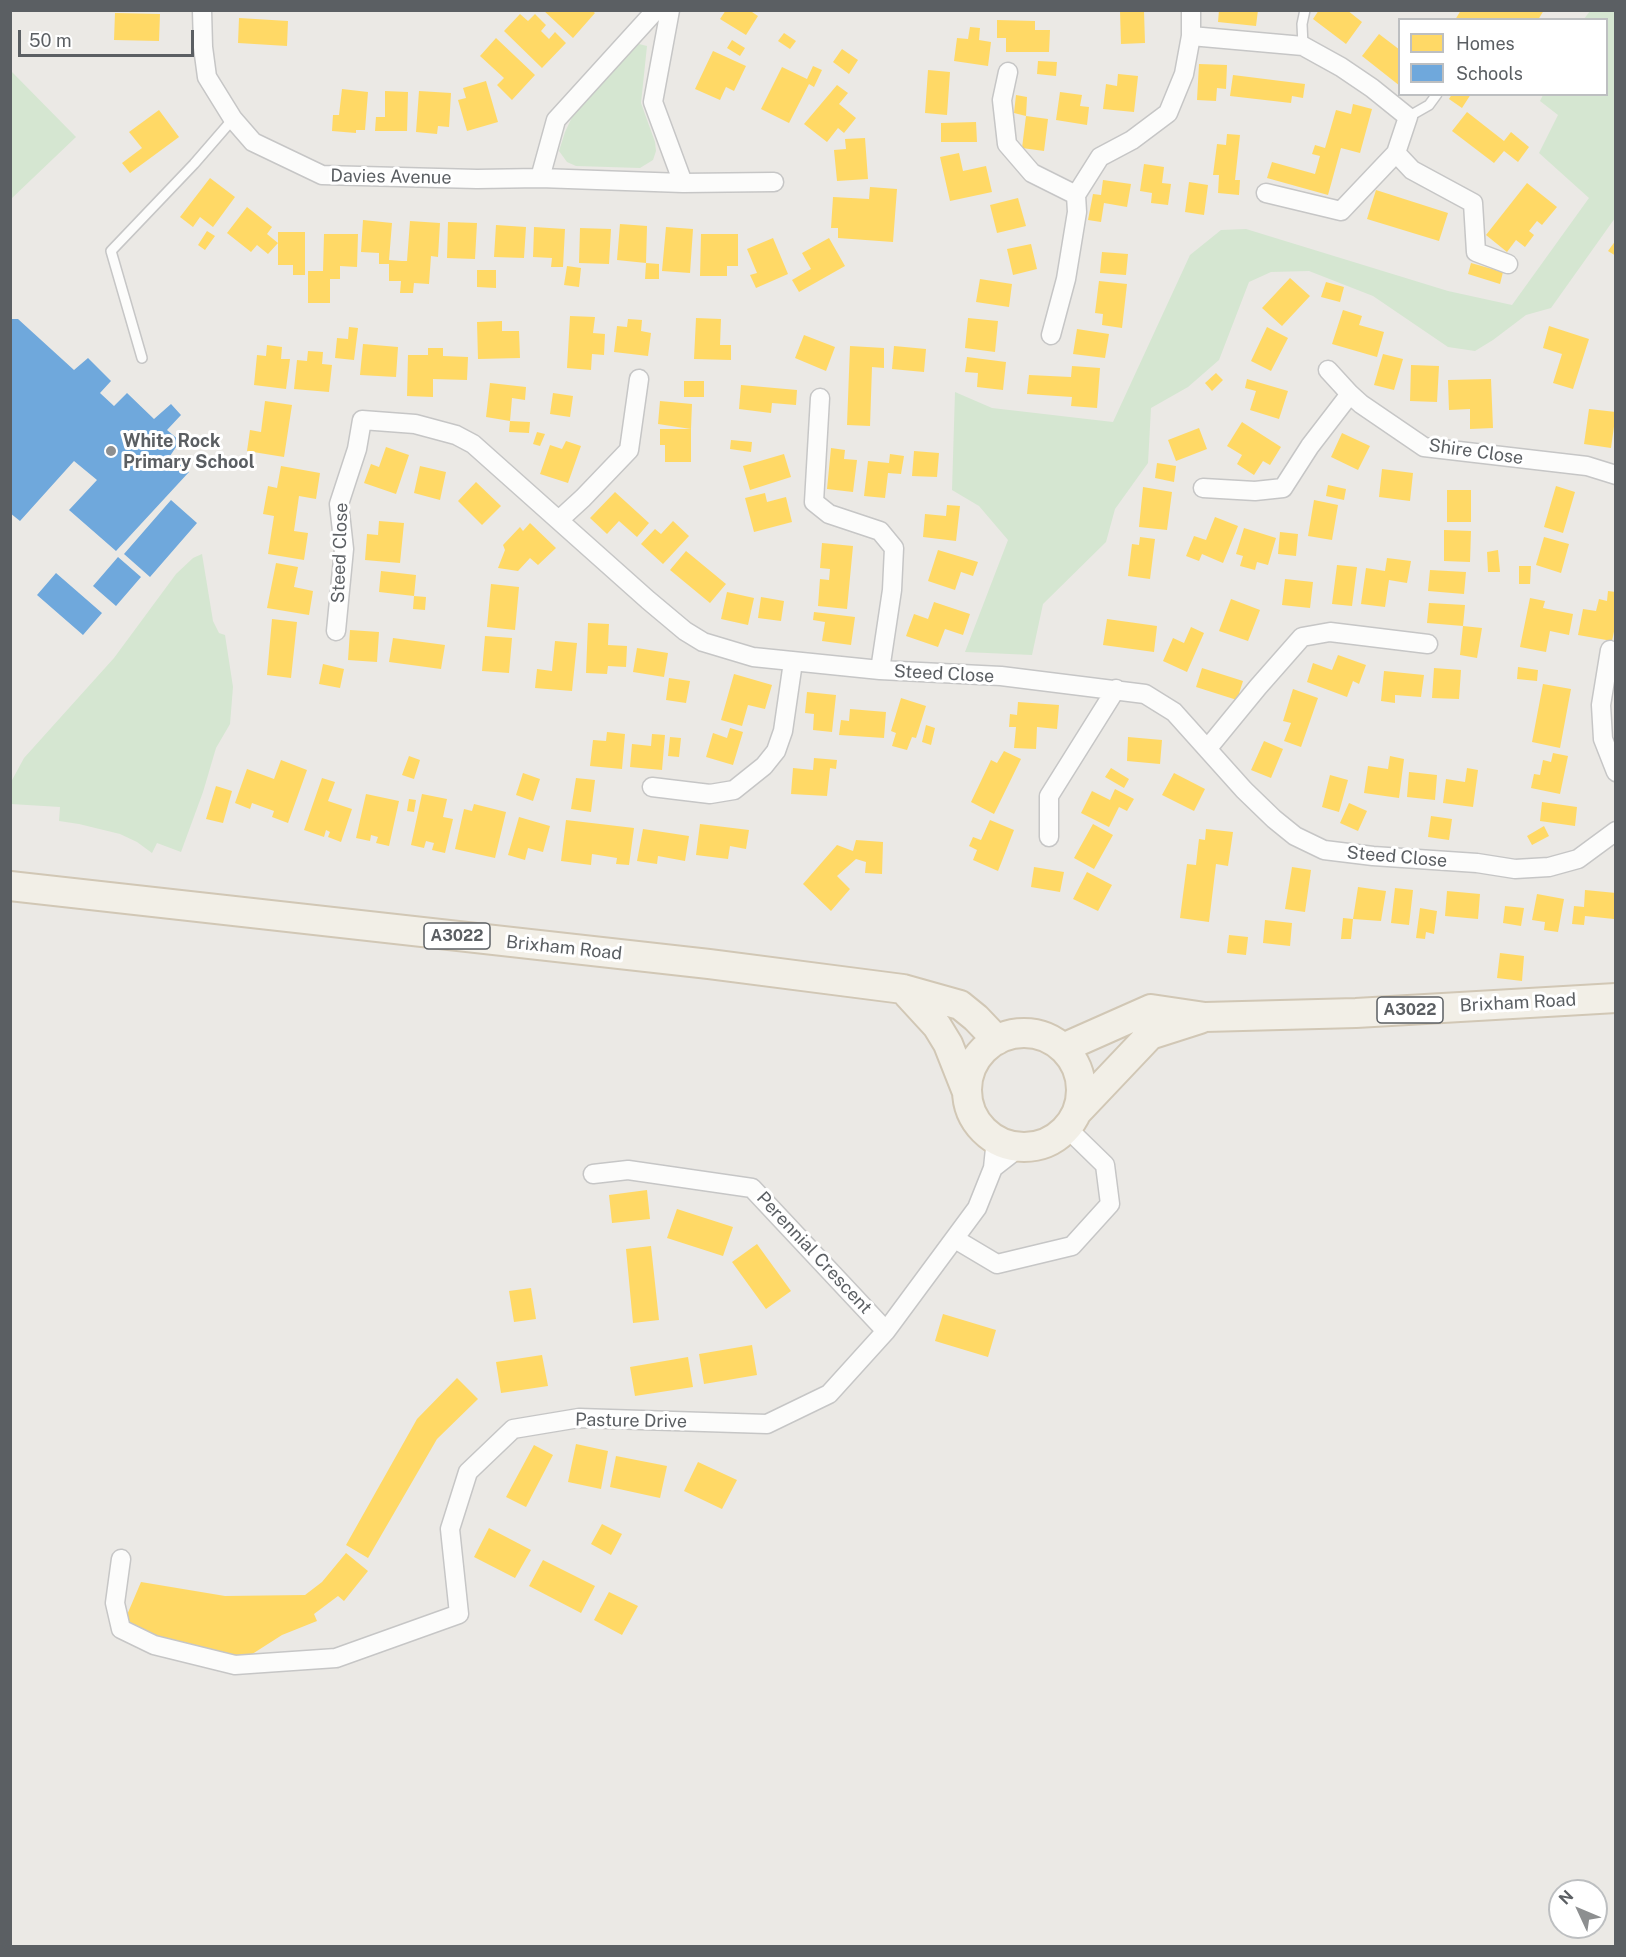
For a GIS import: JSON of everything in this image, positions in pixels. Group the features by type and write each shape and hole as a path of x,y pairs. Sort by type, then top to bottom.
{"main road":[{"name":"Brixham Road","path":"10,886 709,964 903,989 960,1005 997,1040"},
{"path":"903,989 937,1026 948,1044 976,1120 984,1131 1008,1143"},
{"name":"Brixham Road","path":"1063,1047 1151,1009 1205,1017 1356,1013 1616,998"},
{"name":"Brixham Road","path":"1008,1143 1044,1144 1072,1120 1150,1035 1205,1017"},
{"path":"967,1092 975,1062 987,1048 997,1040 1019,1033 1031,1033 1063,1047 1072,1058 1081,1085 1081,1099 1072,1120"}],"street":[{"name":"Davies Avenue","path":"202,10 207,77 233,119 252,142 322,176 516,180 540,178 683,183 774,182"},
{"path":"540,178 556,120 656,10"},
{"path":"670,10 653,102 683,183"},
{"path":"1050,334 1066,279 1077,213 1076,195 1100,157 1132,140 1168,113 1184,74 1191,36 1191,10"},
{"path":"1191,36 1303,46 1341,67 1408,117 1396,153 1341,211 1266,193"},
{"path":"1008,72 1002,100 1007,144 1032,172 1076,195"},
{"path":"1396,153 1412,170 1473,203 1476,252 1508,264"},
{"name":"Shire Close","path":"1328,370 1361,404 1424,447 1587,466 1616,475"},
{"path":"559,520 629,450 639,378"},
{"path":"1203,488 1255,491 1283,488 1310,446 1350,394"},
{"name":"Steed Close","path":"820,398 814,502 829,514 880,531 894,548 892,590 880,670"},
{"name":"Steed Close","path":"336,631 344,549 339,504 357,449 362,420 415,424 456,435 473,444 685,631 703,642 753,657 793,662 880,670 1001,676 1145,694 1174,712 1244,790 1274,819 1295,836 1324,850 1373,856 1477,863 1515,869 1549,867 1578,859 1616,831"},
{"path":"1208,748 1302,637 1330,632 1428,644"},
{"path":"1610,650 1601,705 1603,739 1616,772"},
{"path":"652,787 710,794 734,790 764,766 776,751 783,731 793,662"},
{"path":"1049,837 1049,796 1116,689"},
{"path":"955,1239 998,1264 1072,1246 1110,1204 1105,1165 1072,1120"},
{"path":"993,1168 1008,1143"},
{"path":"993,1168 1008,1143"},
{"name":"Pasture Drive","path":"122,1559 116,1604 121,1629 154,1646 234,1665 336,1658 459,1614 450,1529 468,1472 513,1429 579,1418 767,1424 829,1394 886,1331 955,1239 977,1208 993,1168"},
{"name":"Perennial Crescent","path":"593,1173 628,1170 752,1188 886,1331"}],"lane":[{"path":"1303,46 1302,24 1305,10"},
{"path":"1408,117 1429,105 1436,96"},
{"path":"142,358 111,251 194,164 233,119"}],"green space":[{"path":"1590,11 1615,11 1615,218 1551,308 1526,315 1475,351 1448,347 1373,296 1309,271 1271,272 1249,282 1219,360 1188,387 1151,408 1148,463 1115,509 1106,542 1043,604 1032,655 965,652 1008,540 979,506 952,490 955,392 992,408 1113,422 1190,255 1221,230 1246,229 1448,291 1512,305 1589,198 1539,153 1558,115 1540,101 1542,96 1608,96 1608,18 1585,18"},
{"path":"639,44 647,46 641,103 655,142 656,151 653,160 640,168 576,166 567,162 559,151 575,111 629,51"},
{"path":"11,71 76,137 11,199"},
{"path":"202,554 213,621 219,633 225,635 233,687 230,724 216,748 181,852 157,843 152,853 137,842 120,834 59,821 60,807 11,804 11,782 24,758 114,658 176,574 193,558"}],"building: Homes":[{"path":"543,10 591,10 595,13 573,38"},
{"path":"726,10 749,10 758,16 746,35 720,19"},
{"path":"1219,10 1258,10 1256,26 1218,22"},
{"path":"1319,10 1347,10 1362,22 1346,44 1313,19"},
{"path":"1461,10 1544,10 1539,18 1456,18"},
{"path":"1120,11 1144,11 1145,43 1121,44"},
{"path":"115,13 160,14 159,41 114,40"},
{"path":"520,14 528,21 535,14 546,25 541,31 549,39 555,32 566,43 542,68 504,31"},
{"path":"239,18 288,21 287,46 238,43"},
{"path":"997,20 1035,21 1035,30 1050,30 1049,52 1006,52 1006,38 997,38"},
{"path":"970,27 980,28 979,40 991,42 988,66 954,61 957,38 968,39"},
{"path":"784,33 796,41 790,49 778,41"},
{"path":"1379,34 1398,48 1398,84 1362,56"},
{"path":"496,38 535,75 512,100 497,85 504,78 480,56"},
{"path":"732,40 745,48 740,56 727,48"},
{"path":"842,49 858,60 849,74 833,62"},
{"path":"713,51 746,66 734,91 726,87 720,100 695,89"},
{"path":"1038,61 1057,62 1056,76 1037,74"},
{"path":"1199,64 1227,65 1226,89 1217,88 1216,101 1197,100"},
{"path":"813,66 822,70 814,87 809,84 789,123 761,109 782,67 807,79"},
{"path":"928,70 950,72 947,115 925,113"},
{"path":"1118,74 1138,76 1134,112 1103,109 1106,84 1117,86"},
{"path":"1233,75 1305,84 1303,98 1292,96 1291,103 1230,96"},
{"path":"486,81 498,122 467,131 458,100 466,98 463,88"},
{"path":"837,85 848,93 839,104 856,118 844,133 838,128 827,142 804,124"},
{"path":"342,89 368,92 365,130 356,130 356,133 332,131 333,115 339,115"},
{"path":"385,91 408,92 407,131 375,131 376,117 385,117"},
{"path":"419,91 451,93 449,127 438,126 437,134 416,132"},
{"path":"1060,92 1082,95 1080,106 1089,107 1087,125 1056,120"},
{"path":"1016,95 1027,97 1026,116 1014,113"},
{"path":"1451,96 1470,96 1462,108 1449,99"},
{"path":"1353,104 1372,109 1360,153 1341,148 1328,195 1267,178 1272,162 1315,174 1320,156 1312,154 1315,145 1325,148 1336,110 1351,114"},
{"path":"159,110 179,137 130,173 122,163 142,148 129,132"},
{"path":"1467,112 1504,141 1511,132 1529,147 1518,162 1504,151 1494,163 1452,131"},
{"path":"1026,116 1048,119 1044,151 1022,148"},
{"path":"976,122 977,142 941,142 941,123"},
{"path":"1227,134 1240,135 1235,180 1240,180 1239,195 1218,193 1219,175 1213,175 1217,144 1226,145"},
{"path":"865,138 868,179 837,181 834,150 846,149 845,139"},
{"path":"959,153 963,171 986,166 992,192 950,201 940,157"},
{"path":"1144,164 1164,167 1162,183 1171,184 1168,205 1151,203 1152,193 1140,191"},
{"path":"210,178 235,197 213,227 200,217 193,227 180,217"},
{"path":"1103,180 1131,184 1127,207 1104,203 1101,222 1088,220 1093,194 1101,195"},
{"path":"1189,182 1208,185 1204,215 1185,212"},
{"path":"1527,183 1557,207 1542,225 1537,221 1529,231 1534,235 1525,247 1516,240 1507,252 1486,235"},
{"path":"870,187 897,189 893,242 838,238 838,228 831,228 833,197 869,199"},
{"path":"1376,190 1448,213 1439,241 1367,219"},
{"path":"1018,198 1026,226 997,233 990,205"},
{"path":"247,207 272,227 267,234 278,243 268,254 257,245 251,252 227,233"},
{"path":"363,220 392,223 389,260 402,261 407,261 410,221 440,223 438,257 431,256 429,284 414,283 413,293 400,293 401,281 389,281 389,264 379,264 379,253 361,252"},
{"path":"448,222 477,223 475,259 447,258"},
{"path":"620,224 647,226 646,263 617,260"},
{"path":"496,225 526,227 524,258 494,257"},
{"path":"534,227 565,229 563,267 551,267 552,258 533,257"},
{"path":"666,227 693,229 690,273 662,271"},
{"path":"580,228 611,229 609,264 579,263"},
{"path":"207,231 215,236 205,250 198,245"},
{"path":"278,232 305,232 305,275 293,275 293,265 278,265"},
{"path":"324,234 358,234 357,267 340,266 340,279 330,279 330,303 308,303 308,271 323,271"},
{"path":"701,234 738,234 738,266 727,266 727,276 700,276"},
{"path":"773,238 788,274 756,288 750,275 757,273 747,249"},
{"path":"829,238 845,266 799,292 792,280 811,269 802,253"},
{"path":"1616,240 1616,256 1608,251"},
{"path":"1031,244 1037,269 1013,275 1007,249"},
{"path":"1102,252 1128,254 1126,275 1100,273"},
{"path":"646,263 659,264 659,279 645,279"},
{"path":"1471,263 1503,272 1500,284 1468,274"},
{"path":"567,266 581,268 579,287 564,285"},
{"path":"477,270 496,270 496,288 477,287"},
{"path":"1290,278 1310,296 1282,326 1262,308"},
{"path":"980,279 1012,284 1009,307 976,302"},
{"path":"1099,281 1127,284 1122,328 1102,325 1103,314 1095,313"},
{"path":"1326,282 1344,287 1340,302 1321,297"},
{"path":"1343,310 1362,316 1359,325 1384,332 1377,357 1332,344"},
{"path":"570,316 595,317 593,333 605,334 604,355 592,354 591,370 567,368"},
{"path":"696,318 721,319 720,345 731,345 731,360 694,359"},
{"path":"968,318 998,321 995,352 965,348"},
{"path":"628,319 642,320 641,331 651,333 648,356 614,352 617,326 627,327"},
{"path":"502,321 502,331 519,331 520,358 478,359 477,322"},
{"path":"1549,326 1589,339 1573,389 1553,383 1562,354 1543,348"},
{"path":"349,327 358,328 354,360 335,358 337,338 348,339"},
{"path":"1267,327 1288,338 1271,371 1251,361"},
{"path":"1077,329 1109,334 1105,358 1073,354"},
{"path":"804,335 835,347 826,371 795,358"},
{"path":"363,344 398,347 396,377 360,375"},
{"path":"267,345 282,347 281,359 290,359 286,389 254,385 257,355 266,356"},
{"path":"850,346 884,348 884,368 872,367 870,426 847,425"},
{"path":"894,346 926,349 924,372 892,369"},
{"path":"428,348 443,348 443,356 468,357 467,380 433,379 433,397 407,396 408,355 428,355"},
{"path":"308,351 323,352 322,364 332,365 329,392 294,389 297,360 307,361"},
{"path":"1383,354 1403,359 1394,390 1374,385"},
{"path":"967,357 1006,362 1003,390 977,387 978,373 965,372"},
{"path":"1411,365 1439,366 1437,402 1410,401"},
{"path":"1072,366 1100,368 1097,408 1071,406 1072,397 1027,394 1029,375 1071,377"},
{"path":"1216,373 1223,380 1212,391 1205,383"},
{"path":"1247,379 1288,391 1279,419 1250,410 1256,391 1245,388"},
{"path":"1491,379 1493,428 1470,429 1470,409 1449,410 1448,380"},
{"path":"684,381 704,381 704,397 684,397"},
{"path":"490,383 526,387 525,400 512,398 510,421 486,417"},
{"path":"741,385 797,390 796,405 772,403 771,413 739,409"},
{"path":"553,393 573,396 570,417 550,414"},
{"path":"265,401 292,405 284,457 247,451 250,430 261,432"},
{"path":"660,401 692,404 691,429 658,424"},
{"path":"1589,409 1616,412 1611,448 1584,444"},
{"path":"510,421 530,422 529,433 509,432"},
{"path":"1242,422 1281,447 1270,465 1263,461 1254,475 1237,464 1242,455 1227,446"},
{"path":"1199,428 1207,449 1176,461 1168,440"},
{"path":"660,429 691,429 691,462 665,462 665,445 660,445"},
{"path":"537,432 545,434 540,446 533,444"},
{"path":"1342,433 1370,446 1358,470 1331,457"},
{"path":"731,440 752,442 751,452 730,449"},
{"path":"566,441 581,446 568,483 540,474 550,445 562,449"},
{"path":"386,447 409,455 396,494 364,483 371,464 379,467"},
{"path":"831,448 845,450 844,459 857,460 853,492 827,489"},
{"path":"914,451 939,453 937,477 912,476"},
{"path":"784,454 791,477 750,490 743,466"},
{"path":"890,454 904,456 901,474 888,473 885,498 864,496 868,461 889,463"},
{"path":"1157,463 1176,466 1174,482 1155,478"},
{"path":"281,466 320,473 316,499 299,496 294,531 308,533 304,560 268,554 274,516 263,514 268,486 277,488"},
{"path":"420,466 446,472 440,500 414,493"},
{"path":"1382,469 1413,473 1410,501 1379,497"},
{"path":"476,482 501,506 482,525 458,501"},
{"path":"1328,485 1346,489 1344,500 1326,496"},
{"path":"1556,486 1575,492 1563,533 1544,527"},
{"path":"1143,487 1172,492 1167,530 1139,527"},
{"path":"1447,490 1471,490 1471,522 1447,522"},
{"path":"615,492 649,523 637,537 619,521 607,534 590,518"},
{"path":"765,493 767,502 786,497 792,522 754,532 745,498"},
{"path":"1314,500 1338,505 1332,540 1308,536"},
{"path":"947,505 960,506 956,541 923,537 925,514 946,516"},
{"path":"1215,517 1238,526 1223,563 1202,554 1199,561 1186,556 1194,536 1206,540"},
{"path":"379,521 404,523 400,563 365,560 367,534 378,535"},
{"path":"673,521 689,536 663,564 641,544 655,529 661,534"},
{"path":"530,523 556,548 538,565 530,558 518,571 498,568 505,550 503,545 520,527 523,531"},
{"path":"1244,528 1276,538 1268,565 1257,562 1255,570 1240,566 1243,556 1236,554"},
{"path":"1444,530 1471,531 1470,562 1444,561"},
{"path":"1280,532 1298,534 1296,556 1278,554"},
{"path":"1140,537 1155,539 1150,579 1128,576 1132,544 1139,545"},
{"path":"1544,537 1569,544 1561,573 1536,565"},
{"path":"822,543 853,546 847,609 818,606 820,579 829,580 830,569 820,568"},
{"path":"938,550 978,562 973,576 961,572 955,590 928,581"},
{"path":"1498,550 1500,572 1488,572 1487,552"},
{"path":"686,551 726,584 710,603 670,570"},
{"path":"1387,558 1411,561 1407,583 1389,580 1385,607 1361,604 1366,568 1385,571"},
{"path":"276,563 298,567 294,587 313,591 309,615 267,608"},
{"path":"1337,565 1357,567 1352,606 1332,604"},
{"path":"1519,566 1531,566 1530,584 1519,584"},
{"path":"1430,570 1466,572 1464,594 1428,591"},
{"path":"381,571 416,575 414,596 379,592"},
{"path":"1285,579 1313,582 1310,608 1282,605"},
{"path":"491,584 519,587 515,630 487,627"},
{"path":"1608,591 1616,592 1616,622 1612,641 1578,635 1583,609 1596,611 1599,599 1607,601"},
{"path":"727,592 754,598 748,625 721,619"},
{"path":"414,596 426,597 425,610 413,609"},
{"path":"761,597 784,601 781,621 758,618"},
{"path":"1530,598 1545,601 1543,608 1573,614 1569,635 1550,631 1546,652 1520,647"},
{"path":"1231,599 1260,610 1248,641 1219,631"},
{"path":"934,602 970,614 963,635 945,629 938,647 906,636 914,614 928,619"},
{"path":"1429,603 1465,605 1463,626 1427,623"},
{"path":"814,612 855,617 851,645 822,641 825,622 813,620"},
{"path":"272,619 297,622 291,678 267,675"},
{"path":"1107,619 1157,626 1154,652 1103,645"},
{"path":"588,623 609,624 608,645 627,646 626,667 608,666 607,674 586,673"},
{"path":"1463,626 1482,628 1477,658 1460,655"},
{"path":"1191,627 1204,633 1187,672 1163,661 1173,638 1184,643"},
{"path":"350,630 379,632 377,662 348,660"},
{"path":"485,636 512,638 509,673 482,671"},
{"path":"393,638 445,645 441,669 389,662"},
{"path":"555,641 577,643 572,691 535,688 537,669 552,671"},
{"path":"637,648 668,653 664,677 633,672"},
{"path":"1338,655 1366,665 1359,684 1353,681 1347,697 1307,682 1313,663 1332,670"},
{"path":"323,664 344,669 340,688 319,684"},
{"path":"1518,667 1538,670 1537,681 1517,679"},
{"path":"1202,668 1243,681 1237,700 1196,687"},
{"path":"1434,668 1461,670 1459,699 1432,698"},
{"path":"1384,671 1424,675 1421,697 1395,695 1395,703 1381,701"},
{"path":"734,674 772,685 765,709 748,705 742,726 721,720"},
{"path":"669,678 690,681 686,703 666,700"},
{"path":"1543,684 1571,689 1560,748 1532,742"},
{"path":"1293,689 1318,698 1301,747 1284,741 1291,723 1283,721"},
{"path":"807,692 836,695 832,732 813,730 814,714 805,713"},
{"path":"901,698 926,706 916,738 912,737 907,750 892,746 896,733 891,731"},
{"path":"1018,702 1059,705 1057,729 1037,727 1036,749 1014,748 1016,727 1009,727 1010,714 1017,715"},
{"path":"850,709 886,712 884,738 839,735 841,720 849,721"},
{"path":"926,725 935,728 931,745 922,742"},
{"path":"730,728 743,732 733,765 706,757 713,733 727,738"},
{"path":"607,732 625,734 622,769 590,766 593,740 606,741"},
{"path":"652,734 665,735 662,770 630,767 632,744 651,746"},
{"path":"670,737 681,738 679,757 668,756"},
{"path":"1128,737 1162,740 1160,764 1127,761"},
{"path":"1264,741 1283,749 1271,778 1251,770"},
{"path":"1004,751 1021,759 994,814 971,802 991,760 997,763"},
{"path":"1553,753 1568,756 1560,794 1531,788 1534,774 1540,775 1543,760 1551,762"},
{"path":"409,756 420,760 414,779 402,775"},
{"path":"1390,756 1404,759 1399,798 1364,793 1368,766 1388,769"},
{"path":"814,758 837,760 836,769 830,768 827,796 791,794 793,768 813,770"},
{"path":"281,760 307,770 288,823 272,817 274,811 252,803 250,809 235,803 247,769 274,779"},
{"path":"1111,768 1129,779 1124,788 1105,777"},
{"path":"1467,768 1478,770 1473,807 1443,803 1446,779 1465,782"},
{"path":"1409,772 1437,775 1435,800 1407,797"},
{"path":"523,773 540,779 533,801 516,795"},
{"path":"1174,773 1205,789 1194,811 1162,795"},
{"path":"1330,775 1348,780 1339,812 1322,807"},
{"path":"322,778 335,782 328,801 352,809 341,842 328,837 330,832 326,830 324,837 304,830"},
{"path":"576,778 595,780 591,812 571,809"},
{"path":"216,786 232,791 223,823 206,819"},
{"path":"1115,789 1134,799 1127,811 1119,807 1109,827 1081,813 1092,791 1110,800"},
{"path":"366,794 399,801 389,846 376,843 378,837 371,835 370,841 356,838"},
{"path":"422,794 447,799 443,817 453,819 445,853 432,850 434,843 426,841 424,848 411,845"},
{"path":"409,799 416,800 414,812 407,811"},
{"path":"1542,802 1577,807 1575,826 1540,821"},
{"path":"1349,803 1367,811 1358,831 1340,823"},
{"path":"474,804 506,812 495,858 455,849 464,809 472,811"},
{"path":"1431,816 1452,819 1449,840 1428,837"},
{"path":"519,817 550,826 543,852 528,848 525,860 508,855"},
{"path":"566,820 634,828 629,865 616,864 617,858 592,854 591,865 561,861"},
{"path":"990,820 1014,830 998,871 973,860 977,850 969,846 973,837 981,840"},
{"path":"700,824 749,830 746,849 730,846 728,859 696,855"},
{"path":"1093,824 1113,835 1094,869 1074,858"},
{"path":"1544,826 1549,836 1532,845 1527,836"},
{"path":"643,829 689,836 685,861 658,856 657,864 637,861"},
{"path":"1206,829 1233,832 1228,866 1216,864 1209,922 1180,918 1187,864 1196,865 1199,839 1205,840"},
{"path":"856,840 883,842 882,874 865,873 866,862 856,859 837,876 850,889 831,911 803,884 837,845 853,851"},
{"path":"1034,867 1064,872 1060,892 1031,887"},
{"path":"1292,867 1311,870 1305,912 1285,909"},
{"path":"1087,872 1112,885 1098,911 1073,899"},
{"path":"1358,887 1386,891 1381,921 1353,919"},
{"path":"1395,888 1413,890 1409,925 1391,923"},
{"path":"1585,890 1616,893 1614,919 1585,916 1584,925 1572,924 1574,906 1584,907"},
{"path":"1447,891 1480,894 1478,919 1445,916"},
{"path":"1537,894 1564,899 1558,932 1544,930 1545,922 1532,920"},
{"path":"1505,906 1524,908 1521,926 1503,923"},
{"path":"1420,908 1437,911 1434,934 1426,932 1425,939 1416,938"},
{"path":"1343,918 1353,919 1351,939 1341,939"},
{"path":"1265,920 1292,923 1290,946 1263,943"},
{"path":"1229,935 1248,937 1246,955 1227,953"},
{"path":"1500,953 1524,956 1522,981 1497,978"},
{"path":"647,1190 650,1219 612,1223 609,1195"},
{"path":"677,1209 733,1227 723,1256 667,1238"},
{"path":"757,1244 791,1291 766,1309 732,1262"},
{"path":"651,1246 659,1320 633,1323 626,1249"},
{"path":"531,1288 536,1319 514,1322 509,1291"},
{"path":"943,1314 996,1330 988,1357 935,1341"},
{"path":"752,1345 757,1375 704,1384 699,1354"},
{"path":"542,1355 548,1386 501,1393 496,1362"},
{"path":"688,1357 693,1387 635,1396 630,1367"},
{"path":"457,1378 478,1399 437,1439 368,1558 346,1545 417,1419"},
{"path":"576,1444 608,1451 601,1489 568,1482"},
{"path":"534,1445 553,1455 526,1507 506,1497"},
{"path":"616,1456 667,1466 660,1498 610,1487"},
{"path":"698,1462 737,1480 722,1509 684,1491"},
{"path":"602,1524 622,1534 611,1555 591,1544"},
{"path":"489,1528 531,1550 515,1578 474,1557"},
{"path":"346,1553 368,1571 344,1601 338,1596 314,1614 317,1621 282,1635 235,1665 121,1629 141,1582 225,1596 305,1595 322,1582"},
{"path":"543,1560 595,1586 581,1613 529,1586"},
{"path":"609,1592 638,1606 622,1635 594,1620"}],"building: Schools":[{"path":"10,319 18,319 74,370 88,358 111,381 100,393 114,406 127,393 154,419 171,404 181,415 167,430 180,441 170,456 189,472 116,551 69,510 97,480 74,461 20,521 10,513"},
{"path":"171,500 197,523 150,577 124,554"},
{"path":"118,557 141,577 116,606 93,586"},
{"path":"56,573 102,613 83,635 37,595"}],"place":[{"name":"White Rock Primary School","path":"111,451"}]}
